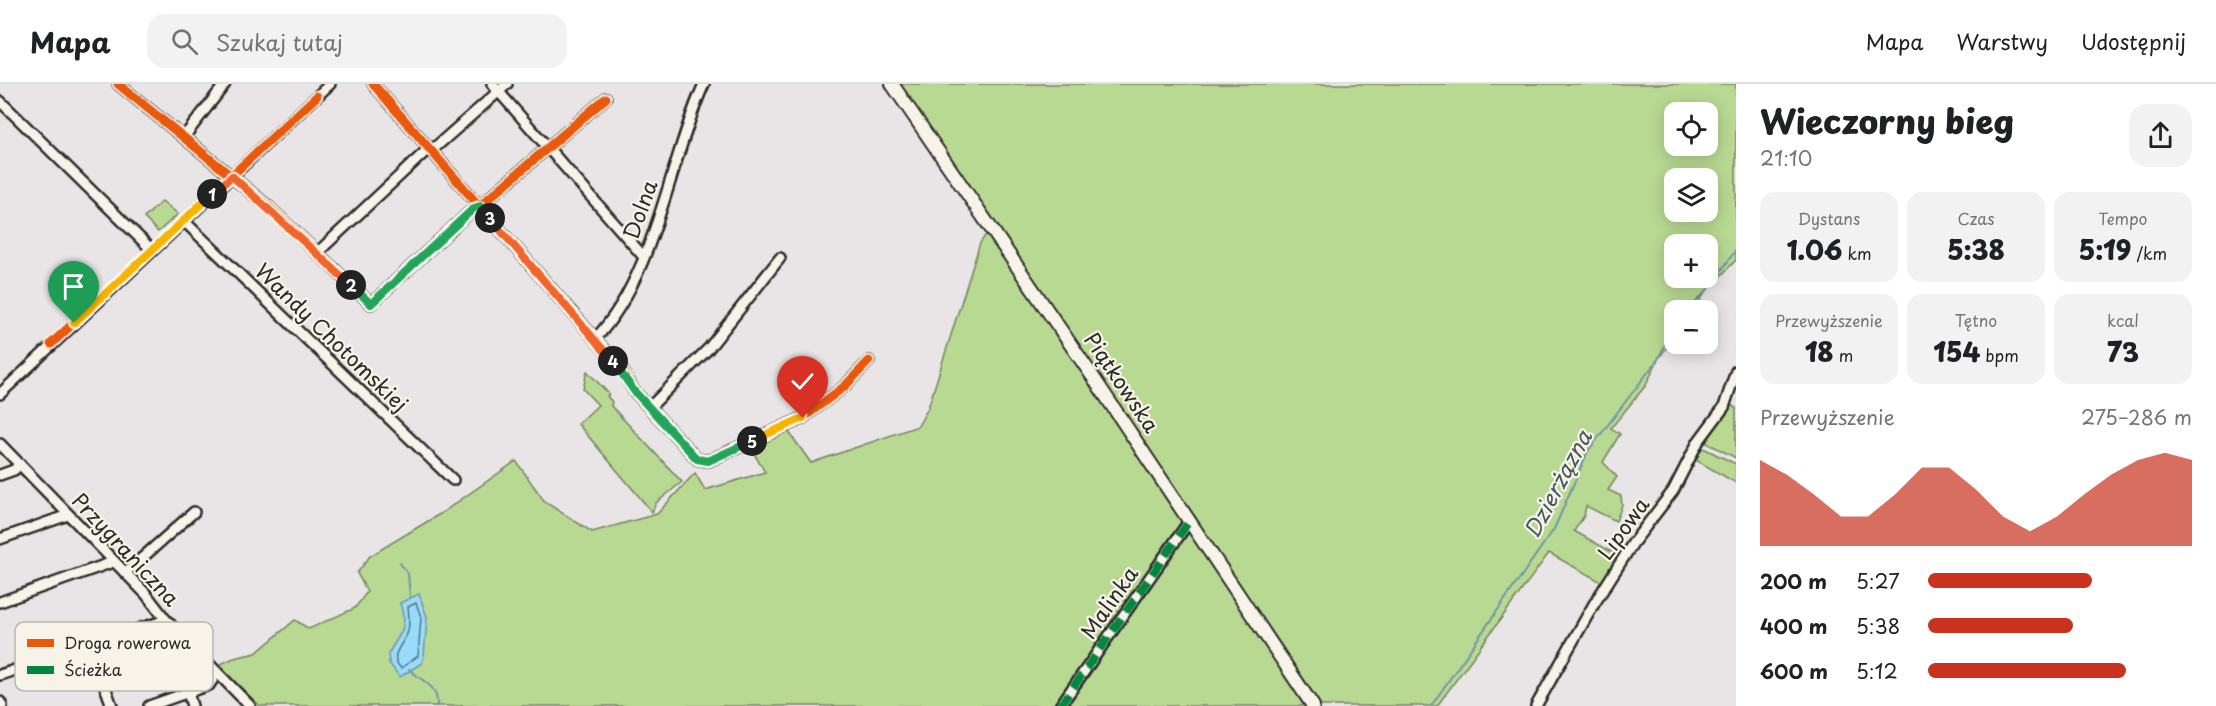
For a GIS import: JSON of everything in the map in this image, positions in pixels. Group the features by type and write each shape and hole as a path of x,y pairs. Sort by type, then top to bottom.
{"main road":[{"name":"Piątkowska","path":"892,84 1190,520 1313,706"}],"street":[{"path":"118,84 232,176 371,304 474,208 480,206 606,98"},
{"path":"184,137 225,84"},
{"path":"0,394 330,84"},
{"path":"373,84 595,339 622,371 634,391 697,459 708,461 803,418 845,386 869,361"},
{"path":"317,253 426,152 431,151 496,88 507,84"},
{"name":"Dolna","path":"595,339 620,307 643,256 665,200 691,113 704,84"},
{"path":"496,88 643,256"},
{"path":"0,101 152,250"},
{"name":"Wandy Chotomskiej","path":"184,220 453,480"},
{"path":"650,407 709,348 780,258"},
{"name":"Lipowa","path":"1536,706 1594,604 1633,543 1673,491 1698,442 1718,418 1736,371"},
{"name":"Przygraniczna","path":"0,444 146,594 166,620"},
{"path":"0,475 14,470 20,464"},
{"path":"125,573 194,512"},
{"path":"0,539 68,515"},
{"name":"Malinka","path":"1060,706 1190,520"},
{"path":"0,602 113,562"},
{"path":"160,622 166,620"},
{"name":"Przygraniczna","path":"213,669 250,706"},
{"path":"0,675 15,670"},
{"path":"213,679 217,673"},
{"path":"107,691 112,706"},
{"path":"149,706 193,691"},
{"path":"188,693 192,706"},
{"path":"0,702 2,706"}],"green space":[{"path":"899,84 1736,84 1736,260 1718,279 1718,234 1664,234 1664,288 1709,288 1698,300 1664,300 1664,346 1646,385 1611,428 1620,434 1603,462 1617,477 1608,490 1621,496 1622,505 1616,521 1586,506 1584,516 1574,531 1619,556 1603,583 1549,553 1437,706 260,706 218,665 234,658 256,653 295,620 309,629 355,608 367,592 357,573 370,556 443,512 516,461 545,502 592,532 657,514 695,473 705,490 765,472 750,447 786,428 811,463 918,426 928,408 980,243 995,222"},
{"path":"162,201 178,214 158,232 144,218"},
{"path":"587,371 609,394 607,396 612,402 611,406 682,482 656,503 652,512 578,424 598,405 583,389"},
{"path":"1729,404 1736,408 1736,458 1705,442"},
{"path":"1701,447 1736,464 1736,483 1694,459"}],"water":[{"path":"419,594 427,617 424,656 422,663 400,677 389,663 388,654 402,631 404,619 400,603"}],"waterway":[{"name":"Dzierżązna","path":"1700,300 1736,250"},
{"name":"Dzierżązna","path":"1431,706 1554,529 1588,451 1664,351"},
{"name":"Malinka","path":"400,563 408,574 410,598"},
{"name":"Malinka","path":"409,669 429,684 435,693 437,706"}],"marked path":[{"path":"1060,706 1190,520"}],"cycle path":[{"path":"118,84 269,207 371,304 474,208 482,204 606,98"},
{"path":"373,84 623,371 634,391 697,459 708,461 803,418 845,386 869,361"},
{"path":"51,344 317,96"}],"route":[{"path":"74,323 232,176 269,207 371,304 474,208 480,206 622,371 634,391 697,459 708,461 803,418"}]}
